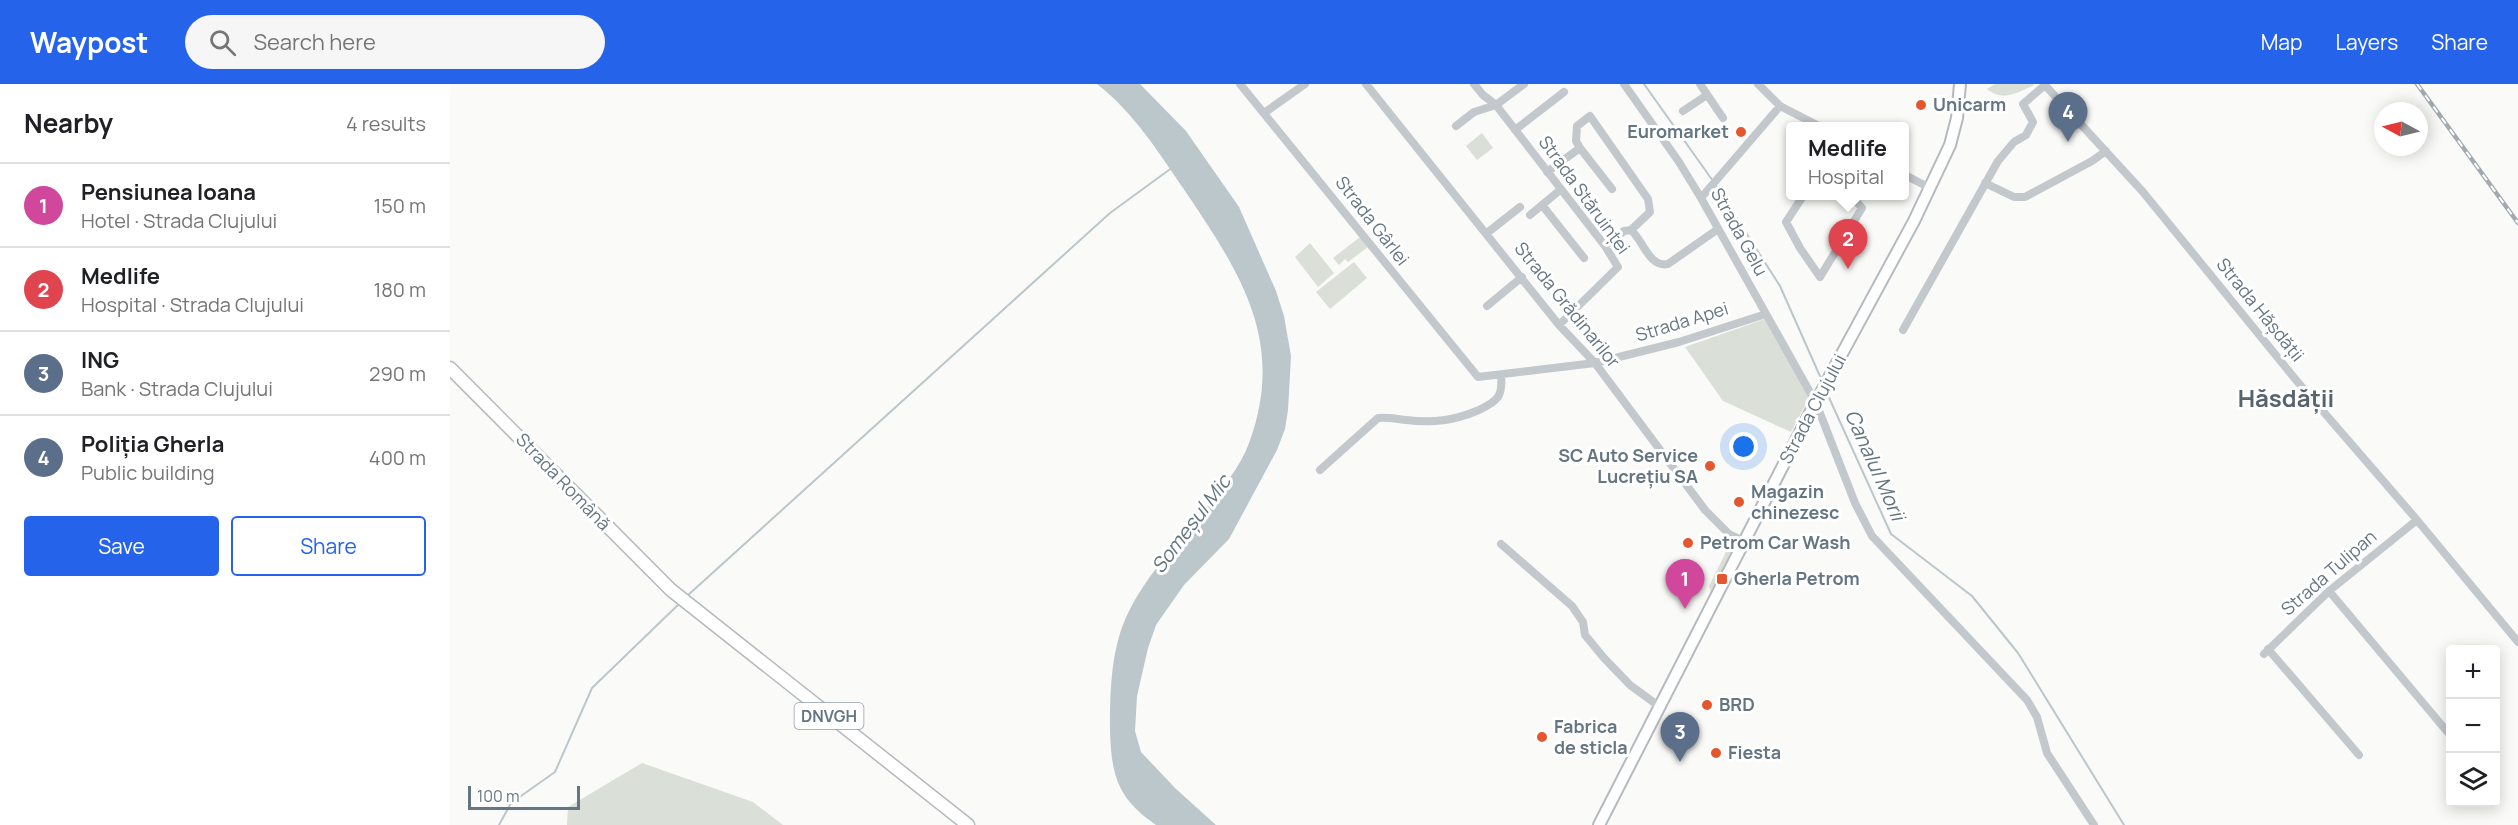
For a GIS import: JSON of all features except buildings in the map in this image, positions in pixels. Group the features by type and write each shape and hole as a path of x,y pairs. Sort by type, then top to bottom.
{"highway":[{"name":"Strada Română","path":"450,368 677,595 968,825"}],"main road":[{"name":"Strada Clujului","path":"1599,825 1818,398 1930,188 1954,131 1960,84"}],"street":[{"name":"Strada Gârlei","path":"1240,84 1478,377"},
{"path":"1264,113 1305,84"},
{"name":"Strada Grădinarilor","path":"1366,84 1559,325 1595,363 1705,510 1729,534 1744,541"},
{"name":"Strada Stăruinței","path":"1474,84 1496,105 1605,246 1618,267 1559,325"},
{"path":"1456,126 1474,112 1496,105 1524,84"},
{"name":"Strada Gelu","path":"1624,84 1679,162 1766,314 1818,398 1855,504 1872,536 2027,700 2037,717 2047,753 2094,825"},
{"path":"1700,84 1723,118"},
{"path":"1758,84 1780,106 1811,122"},
{"path":"1903,330 2006,149 2028,132 2033,122 2023,104 2044,84"},
{"name":"Strada Hășdății","path":"2044,84 2143,192 2296,380 2417,520 2518,642"},
{"path":"1515,130 1564,92"},
{"path":"1683,111 1707,95"},
{"path":"1701,198 1780,106"},
{"path":"1605,246 1624,231 1631,230 1650,212 1651,207 1590,116 1577,126 1576,141 1611,189"},
{"path":"1547,172 1580,148"},
{"path":"1985,183 2014,197 2025,197 2106,151"},
{"path":"1909,177 1930,188"},
{"path":"1530,215 1560,190"},
{"path":"1800,200 1786,222 1820,277 1862,208 1856,200"},
{"path":"1542,205 1584,258"},
{"path":"1487,233 1520,207"},
{"path":"1631,230 1655,263 1661,266 1668,264 1718,229"},
{"path":"1486,306 1522,277"},
{"name":"Strada Apei","path":"1478,377 1595,363 1679,342 1766,314"},
{"path":"1320,470 1378,418 1429,422 1457,419 1488,406 1498,398 1502,390 1501,375"},
{"name":"Strada Tulipan","path":"2359,755 2266,651 2329,591 2417,520"},
{"path":"1501,544 1572,606 1583,622 1585,635 1604,658 1630,685 1660,707"},
{"path":"2329,591 2446,729"}],"shaded area":[{"path":"1097,84 1140,84 1186,131 1239,207 1276,291 1284,316 1291,356 1288,410 1285,429 1277,450 1229,539 1184,585 1156,625 1137,696 1135,731 1141,752 1176,789 1216,825 1156,825 1132,805 1119,784 1112,759 1111,684 1122,626 1135,600 1160,563 1227,482 1245,453 1259,406 1263,371 1260,339 1239,278 1222,248 1144,133 1122,107"},
{"path":"1995,84 2034,85 2004,96 1987,89"},
{"path":"1482,133 1493,148 1477,160 1466,146"},
{"path":"1360,237 1368,247 1348,262 1345,259 1339,265 1333,258"},
{"path":"1310,243 1334,273 1318,287 1295,257"},
{"path":"1354,262 1367,278 1330,309 1316,292"},
{"path":"1765,319 1809,398 1791,432 1723,401 1685,347"},
{"path":"1731,547 1735,549 1713,593 1709,586 1727,550"},
{"path":"642,763 753,802 783,825 567,825 568,807"}],"waterway":[{"name":"Canalul Morii","path":"1644,84 1713,181"},
{"path":"687,596 1110,213 1173,167"},
{"name":"Canalul Morii","path":"1716,186 1780,286 1823,383"},
{"name":"Canalul Morii","path":"1826,391 1891,534 1972,596 2018,653 2124,825"},
{"path":"499,825 511,803 555,772 592,688 681,602"}],"railway":[{"path":"2417,84 2518,223"}],"place":[{"name":"Unicarm","path":"1921,105"},
{"name":"Euromarket","path":"1741,132"},
{"name":"Poliția Gherla","path":"2068,142"},
{"name":"Medlife","path":"1848,269"},
{"name":"SC Auto Service Lucrețiu SA","path":"1710,466"},
{"name":"Magazin chinezesc","path":"1739,502"},
{"name":"Petrom Car Wash","path":"1688,543"},
{"name":"Gherla Petrom","path":"1722,579"},
{"name":"Pensiunea Ioana","path":"1685,609"},
{"name":"BRD","path":"1707,705"},
{"name":"Fabrica de sticla","path":"1542,737"},
{"name":"Fiesta","path":"1716,753"},
{"name":"ING","path":"1680,762"}],"district":[{"name":"Hăsdății","path":"2286,399"}],"water label":[{"name":"Someșul Mic","path":"1191,524"}]}
